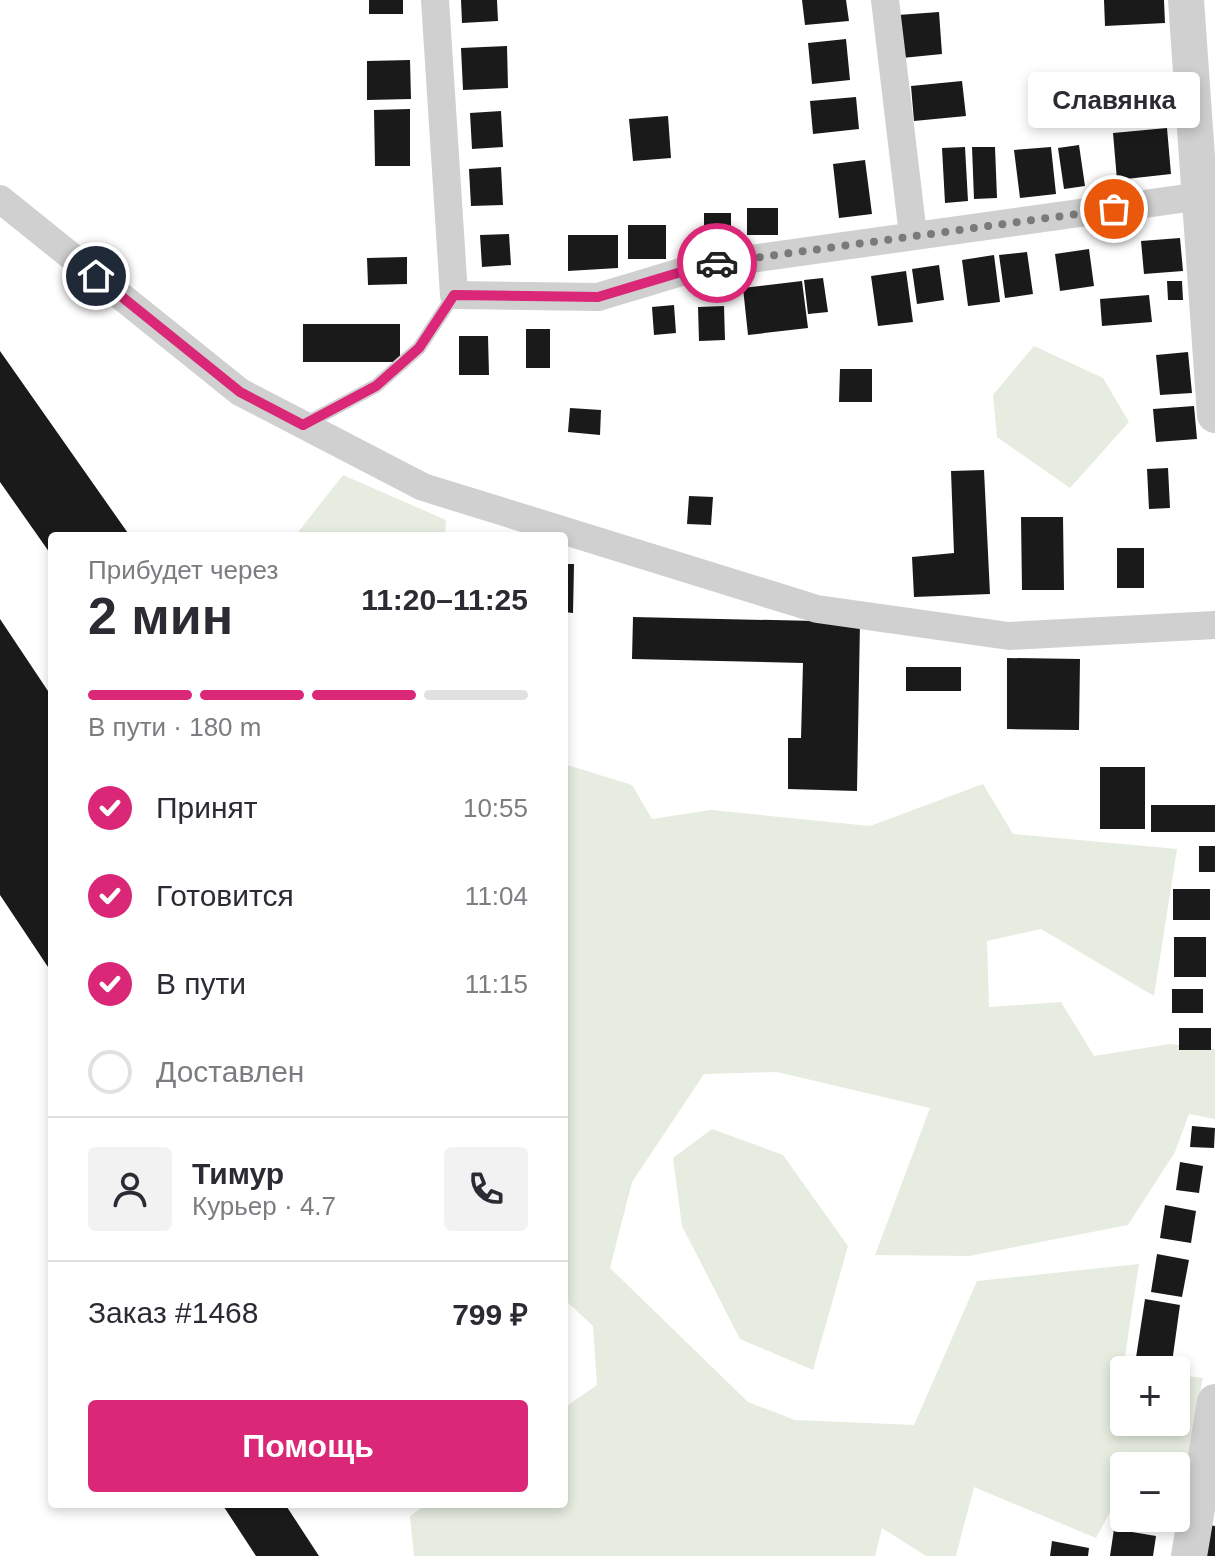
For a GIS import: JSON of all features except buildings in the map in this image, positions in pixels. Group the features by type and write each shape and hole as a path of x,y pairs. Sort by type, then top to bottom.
{"street":[{"path":"435,0 454,295 598,297 701,266 1208,196"},
{"path":"885,0 913,235"},
{"path":"1186,0 1208,196 1215,415"},
{"path":"0,199 240,392 423,487 817,609 1009,636 1215,625"},
{"path":"1189,1556 1215,1402"}],"lane":[{"path":"303,425 376,386 419,348 454,295"}],"shaded area":[{"path":"1034,346 1103,378 1129,422 1070,488 997,437 993,395"},
{"path":"343,475 446,520 445,532 298,532"},
{"path":"568,765 632,785 652,819 711,810 870,826 983,784 1013,834 1177,849 1154,996 1041,929 987,941 989,1007 1061,1002 1094,1056 1170,1044 1215,1049 1215,1119 1189,1114 1175,1152 1128,1225 969,1256 875,1255 930,1108 777,1072 704,1074 632,1182 610,1268 748,1402 795,1420 914,1425 977,1281 1139,1264 1125,1356 1110,1356 1110,1436 1190,1436 1190,1377 1203,1378 1188,1452 1110,1452 1110,1512 1096,1538 974,1487 956,1556 926,1556 882,1528 875,1556 414,1556 410,1516 421,1508 568,1508 568,1405 597,1385 593,1326 568,1303"},
{"path":"712,1129 783,1155 848,1246 813,1370 740,1339 682,1226 673,1158"}],"way so far":[{"path":"717,263 1114,209"}],"place":[{"name":"Славянка","path":"1114,209"}],"route":[{"path":"96,276 240,392 303,425 376,386 419,348 454,295 598,297 717,263"}]}
